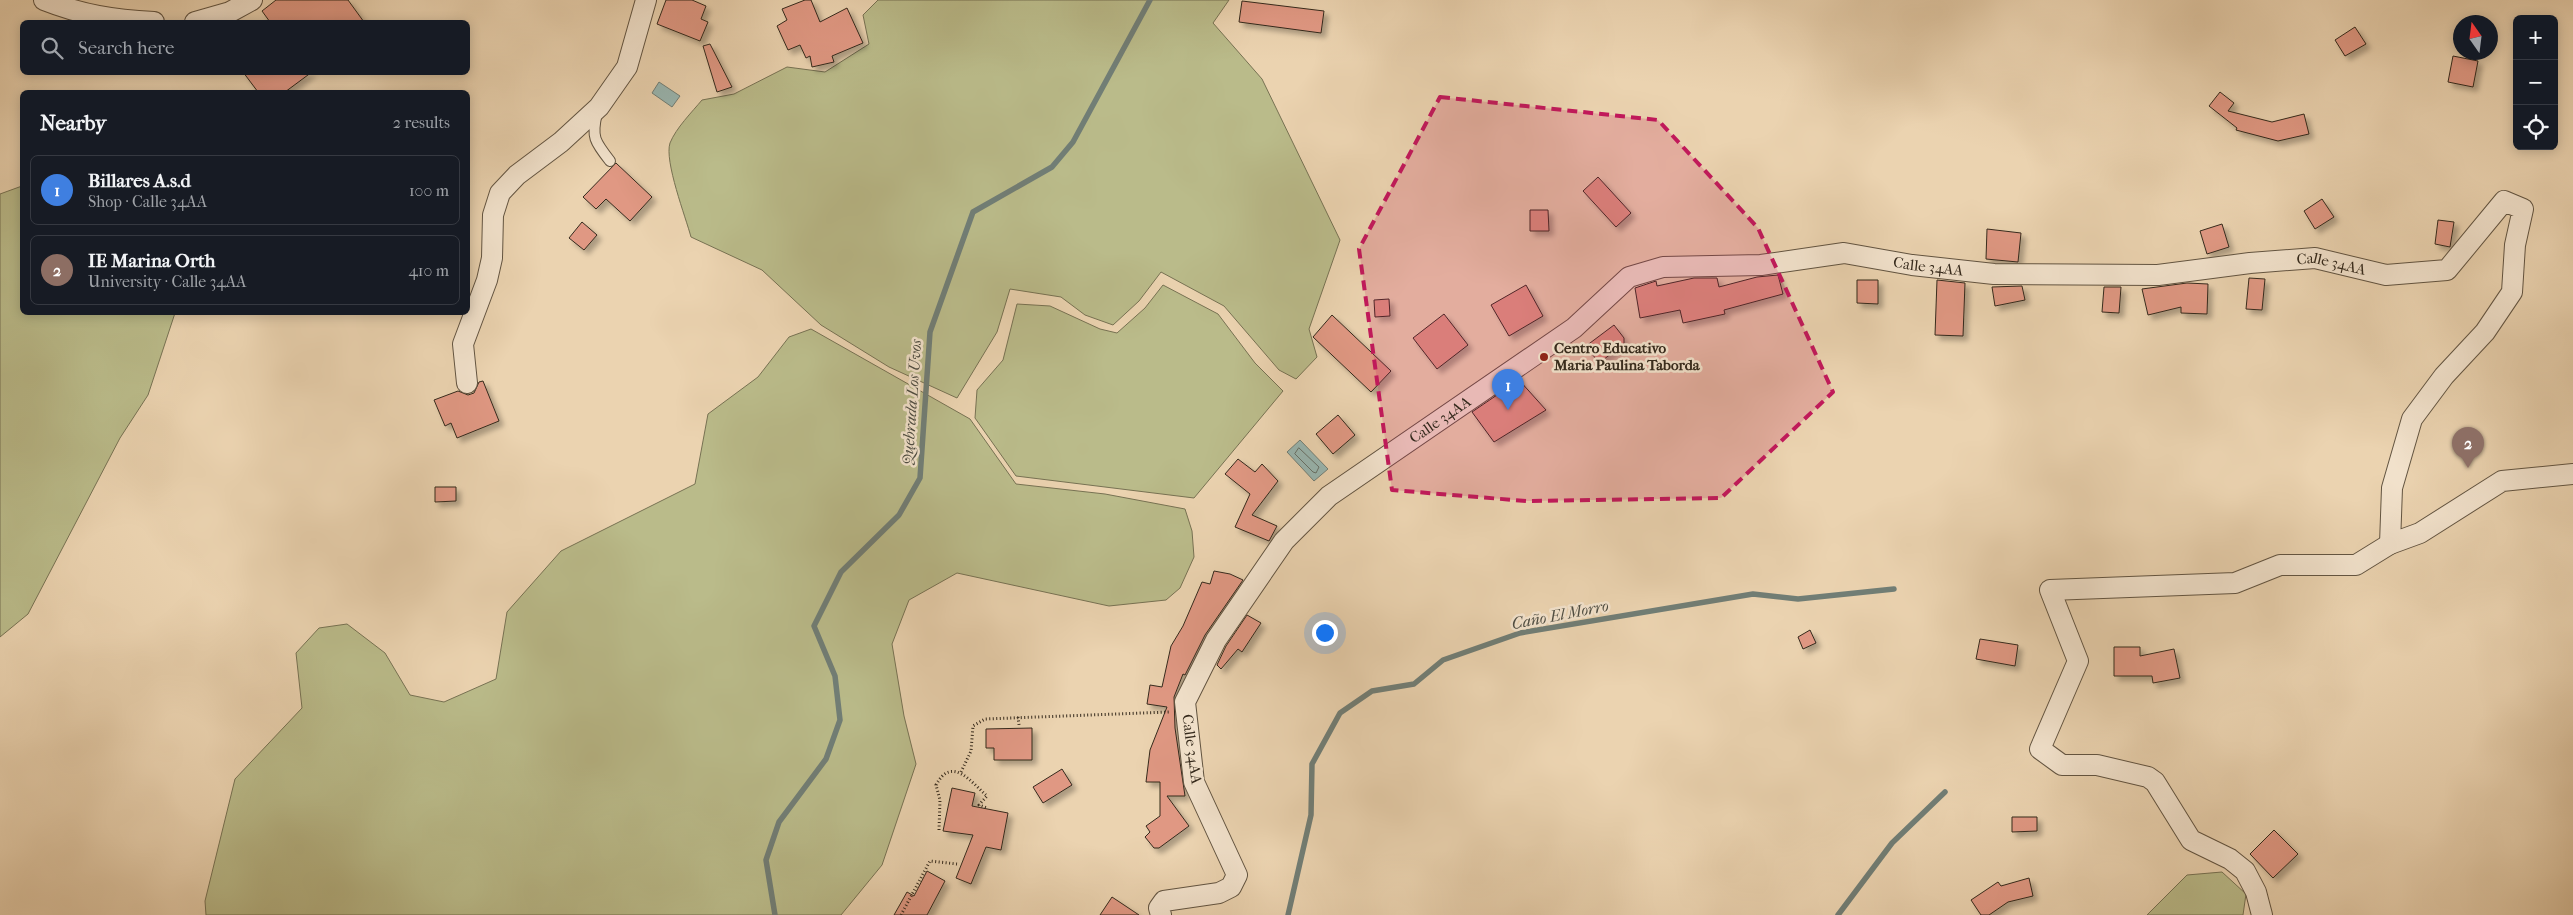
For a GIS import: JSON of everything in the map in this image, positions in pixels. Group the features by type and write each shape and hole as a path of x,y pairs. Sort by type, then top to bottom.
{"street":[{"path":"44,0 73,12 123,20"},
{"path":"202,20 230,12 252,0"},
{"path":"467,383 463,344 487,280 492,258 493,215 500,193 517,175 561,142 599,107 627,67 646,0"},
{"name":"Calle 34AA","path":"1161,915 1160,908 1164,901 1220,893 1231,887 1237,875 1194,782 1185,702 1216,640 1284,541 1329,496 1574,328 1629,277 1663,267 1761,265 1844,253 1912,265 1994,274 2158,275 2250,263 2315,258 2386,275 2447,270 2504,201 2523,209 2515,245 2512,292 2485,332 2444,376 2412,419 2392,488 2390,544"},
{"path":"2262,915 2256,892 2245,871 2230,859 2190,840 2155,782 2148,777 2097,765 2062,765 2040,749 2078,661 2050,590 2235,583 2280,565 2356,565 2390,544 2420,533 2502,481 2573,474"}],"lane":[{"path":"599,107 593,131 596,144 610,161"}],"path":[{"path":"961,772 971,751 974,724 985,719 1186,711"},
{"path":"1018,717 1019,725"},
{"path":"939,830 940,800 936,785 945,774 952,770 961,772 987,796 979,805 987,808"},
{"path":"976,799 983,800"},
{"path":"902,915 930,861 956,864"}],"highlighted area":[{"path":"1440,97 1658,120 1758,228 1833,392 1721,498 1526,501 1392,490 1359,249"}],"green space":[{"path":"878,0 1229,0 1213,23 1262,79 1340,240 1309,329 1317,357 1296,379 1279,370 1224,306 1161,272 1139,301 1113,325 1085,315 1061,297 1010,289 997,332 957,398 889,367 821,325 762,270 691,237 676,190 669,151 670,143 684,120 702,100 734,94 787,67 825,72 869,44 863,15"},
{"path":"20,187 20,315 174,315 148,395 120,438 28,614 0,637 0,194"},
{"path":"1163,285 1218,314 1255,363 1283,391 1194,498 1016,476 975,418 977,390 1003,360 1017,304 1050,306 1100,329 1117,333 1145,308"},
{"path":"811,329 970,419 1016,484 1105,494 1185,509 1192,531 1194,557 1180,588 1166,600 1109,606 957,573 909,600 892,644 904,716 916,764 882,865 841,915 206,915 205,901 235,779 302,708 296,653 319,628 347,624 385,653 410,695 444,702 496,679 507,612 561,551 695,484 708,414 758,377 789,337"},
{"path":"2222,872 2246,894 2243,915 2147,915 2187,875"}],"water":[{"path":"659,82 680,96 672,107 652,93"},
{"path":"1300,440 1328,469 1314,481 1287,452"}],"building":[{"path":"276,0 348,0 363,20 269,20 262,11"},
{"path":"666,0 692,0 706,6 701,19 708,22 700,41 657,24"},
{"path":"805,0 811,0 820,22 847,8 863,43 832,56 834,62 812,67 810,56 806,58 800,45 788,50 777,26 787,20 782,9"},
{"path":"1242,1 1324,11 1321,33 1239,22"},
{"path":"2355,27 2366,44 2345,56 2335,40"},
{"path":"710,44 732,87 717,92 703,46"},
{"path":"2453,56 2453,60 2478,61 2473,87 2448,82"},
{"path":"245,75 308,75 288,90 256,90"},
{"path":"2220,92 2234,103 2228,111 2272,122 2304,114 2309,134 2278,141 2236,130 2237,128 2209,106"},
{"path":"616,163 652,197 630,221 606,199 596,209 583,197"},
{"path":"1598,177 1631,213 1616,227 1583,191"},
{"path":"2322,199 2334,217 2315,229 2304,211"},
{"path":"1530,210 1548,210 1549,231 1530,231"},
{"path":"2438,220 2454,222 2450,247 2435,244"},
{"path":"582,222 597,235 584,250 569,238"},
{"path":"2222,224 2229,247 2207,254 2200,231"},
{"path":"1987,229 2021,233 2018,262 1986,259"},
{"path":"1778,275 1783,294 1724,310 1725,314 1683,323 1680,310 1640,318 1635,288 1656,281 1657,286 1694,278 1717,278 1719,287 1757,277"},
{"path":"2249,278 2265,279 2262,310 2246,309"},
{"path":"1857,280 1878,280 1878,304 1857,303"},
{"path":"1937,280 1965,283 1963,336 1935,335"},
{"path":"2187,283 2208,284 2207,314 2181,313 2181,307 2148,315 2142,289"},
{"path":"1526,285 1543,316 1509,336 1491,305"},
{"path":"2022,286 2025,300 1995,306 1992,287"},
{"path":"2104,287 2121,287 2119,313 2102,312"},
{"path":"1389,299 1390,316 1375,317 1374,300"},
{"path":"1444,314 1468,345 1437,369 1413,338"},
{"path":"1332,315 1391,371 1371,392 1313,337"},
{"path":"1614,325 1624,338 1624,344 1599,363 1586,346"},
{"path":"1519,380 1546,410 1494,442 1472,412"},
{"path":"483,381 499,421 457,438 451,423 445,426 434,400 458,391 468,395 474,393 479,382"},
{"path":"1338,415 1355,435 1333,454 1316,434"},
{"path":"1238,459 1255,472 1262,464 1278,481 1252,515 1277,526 1269,541 1235,527 1250,494 1225,474"},
{"path":"435,487 456,487 456,501 435,502"},
{"path":"1214,571 1230,574 1243,580 1205,635 1185,675 1183,674 1174,697 1175,728 1185,796 1167,796 1189,826 1159,848 1154,848 1145,837 1150,832 1146,826 1160,816 1160,782 1146,782 1150,750 1167,707 1147,704 1150,685 1162,687 1171,646 1183,626 1202,582 1210,584"},
{"path":"1247,615 1261,623 1242,652 1238,649 1221,669 1217,665 1226,646"},
{"path":"1810,630 1816,643 1803,649 1798,637"},
{"path":"1980,639 2018,645 2015,666 1976,659"},
{"path":"2114,647 2140,647 2140,656 2174,649 2180,678 2153,683 2152,676 2114,676"},
{"path":"1032,728 1032,760 994,760 994,748 986,748 986,729"},
{"path":"1062,769 1072,785 1043,803 1033,787"},
{"path":"952,788 975,793 972,806 1008,813 1001,850 986,847 971,884 956,878 973,835 943,831"},
{"path":"2012,817 2037,817 2037,831 2012,832"},
{"path":"2274,830 2298,854 2273,878 2250,854"},
{"path":"927,871 945,881 927,915 894,915 907,892 914,896"},
{"path":"2029,878 2033,896 2008,902 1989,915 1981,915 1971,900 1998,882 2001,886"},
{"path":"1112,897 1139,915 1100,915"}],"waterway":[{"name":"Quebrada Los Uvos","path":"775,915 766,860 779,822 826,759 840,720 835,676 814,626 841,572 899,515 920,478 930,332 973,212 1052,167 1073,142 1150,0"},
{"name":"Caño El Morro","path":"1288,915 1311,815 1312,764 1340,713 1372,691 1414,684 1443,660 1520,633 1753,594 1798,599 1894,589"},
{"path":"1838,915 1892,843 1945,792"}],"place":[{"name":"Centro Educativo Maria Paulina Taborda","path":"1544,357"},
{"name":"Billares A.s.d","path":"1508,410"},
{"name":"IE Marina Orth","path":"2468,468"}]}
